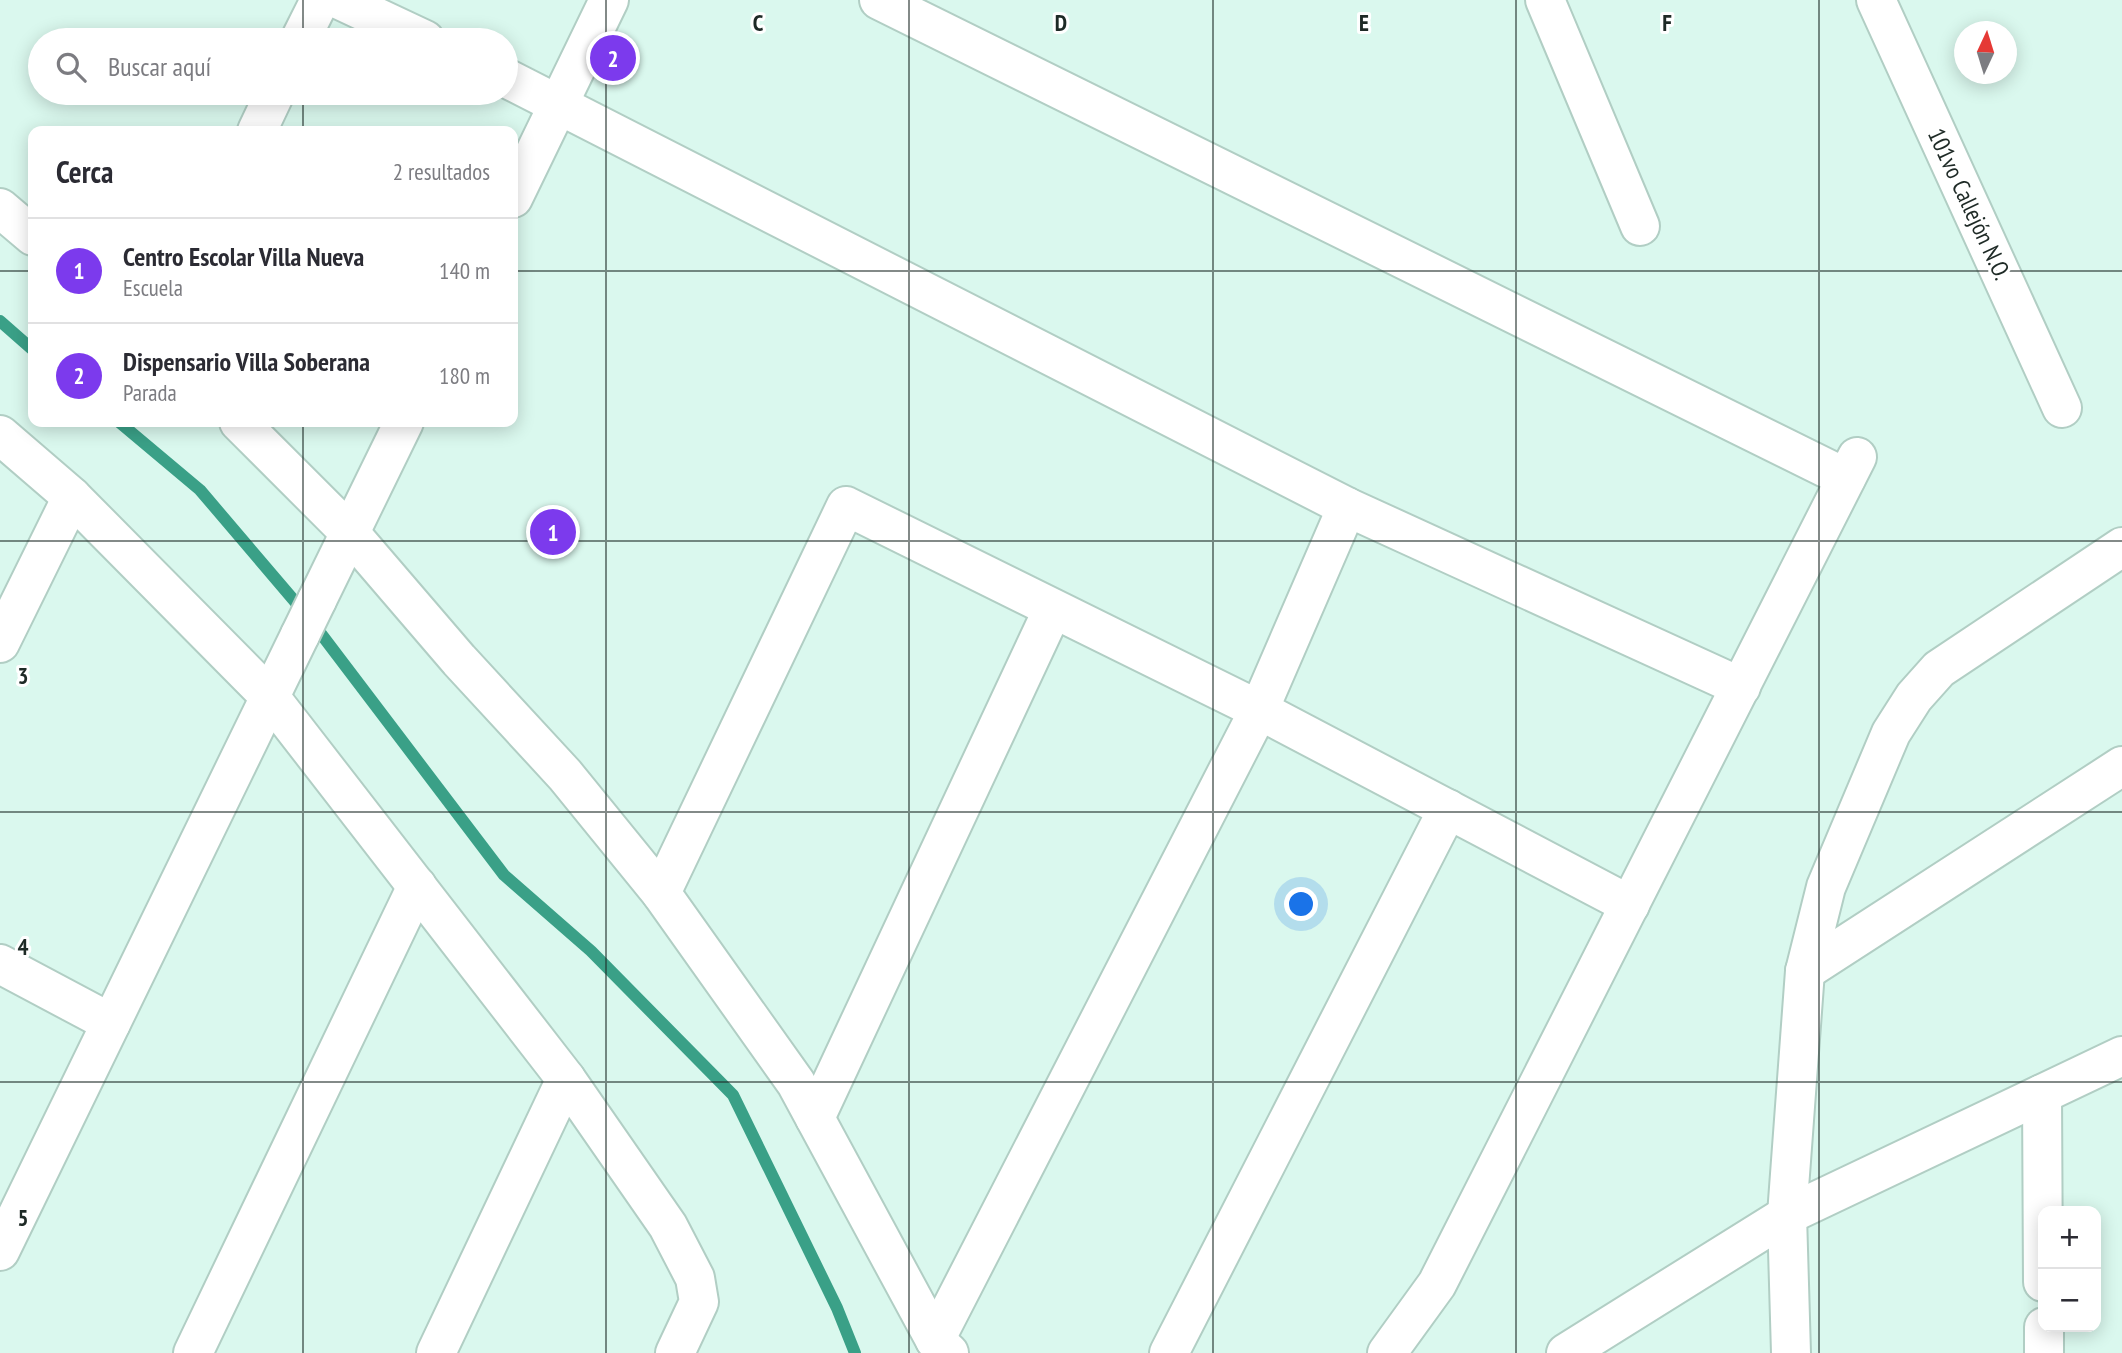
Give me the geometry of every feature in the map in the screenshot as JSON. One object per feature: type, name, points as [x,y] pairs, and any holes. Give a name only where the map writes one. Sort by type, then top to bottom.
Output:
[{"type":"street","points":[[306,28],[320,0]]},
{"type":"street","points":[[340,0],[400,28]]},
{"type":"street","points":[[518,188],[610,0]]},
{"type":"street","points":[[879,0],[1851,468],[1437,1284],[1387,1353]]},
{"type":"street","name":"101vo Callejón N.O.","points":[[1876,0],[2062,408]]},
{"type":"street","points":[[1543,2],[1640,226]]},
{"type":"street","points":[[518,84],[1347,507],[1741,687]]},
{"type":"street","points":[[259,126],[269,105]]},
{"type":"street","points":[[0,208],[28,232]]},
{"type":"street","points":[[244,427],[350,533],[459,660],[565,775],[661,893],[796,1083],[942,1347]]},
{"type":"street","points":[[1,1248],[402,427]]},
{"type":"street","points":[[0,435],[72,497],[270,697],[566,1079],[668,1226],[695,1278],[699,1302],[675,1353]]},
{"type":"street","points":[[0,643],[72,497]]},
{"type":"street","points":[[661,893],[846,506],[1259,710],[1630,905]]},
{"type":"street","points":[[942,1347],[1259,710],[1347,507]]},
{"type":"street","points":[[1791,1353],[1787,1215],[1805,971],[1826,887],[1891,733],[1914,697],[1939,669],[2122,547]]},
{"type":"street","points":[[815,1118],[1053,609]]},
{"type":"street","points":[[1805,971],[2122,766]]},
{"type":"street","points":[[1169,1353],[1448,809]]},
{"type":"street","points":[[193,1353],[417,886]]},
{"type":"street","points":[[0,964],[111,1023]]},
{"type":"street","points":[[1566,1353],[1787,1215],[2122,1056]]},
{"type":"street","points":[[436,1353],[566,1079]]},
{"type":"street","points":[[2042,1094],[2043,1269]]},
{"type":"street","points":[[2044,1332],[2044,1353]]},
{"type":"waterway","points":[[0,321],[28,346]]},
{"type":"waterway","points":[[125,427],[200,490],[309,618],[504,875],[591,951],[733,1095],[837,1308],[855,1353]]},
{"type":"place","name":"Dispensario Villa Soberana","points":[[613,58]]},
{"type":"place","name":"Centro Escolar Villa Nueva","points":[[553,532]]}]
